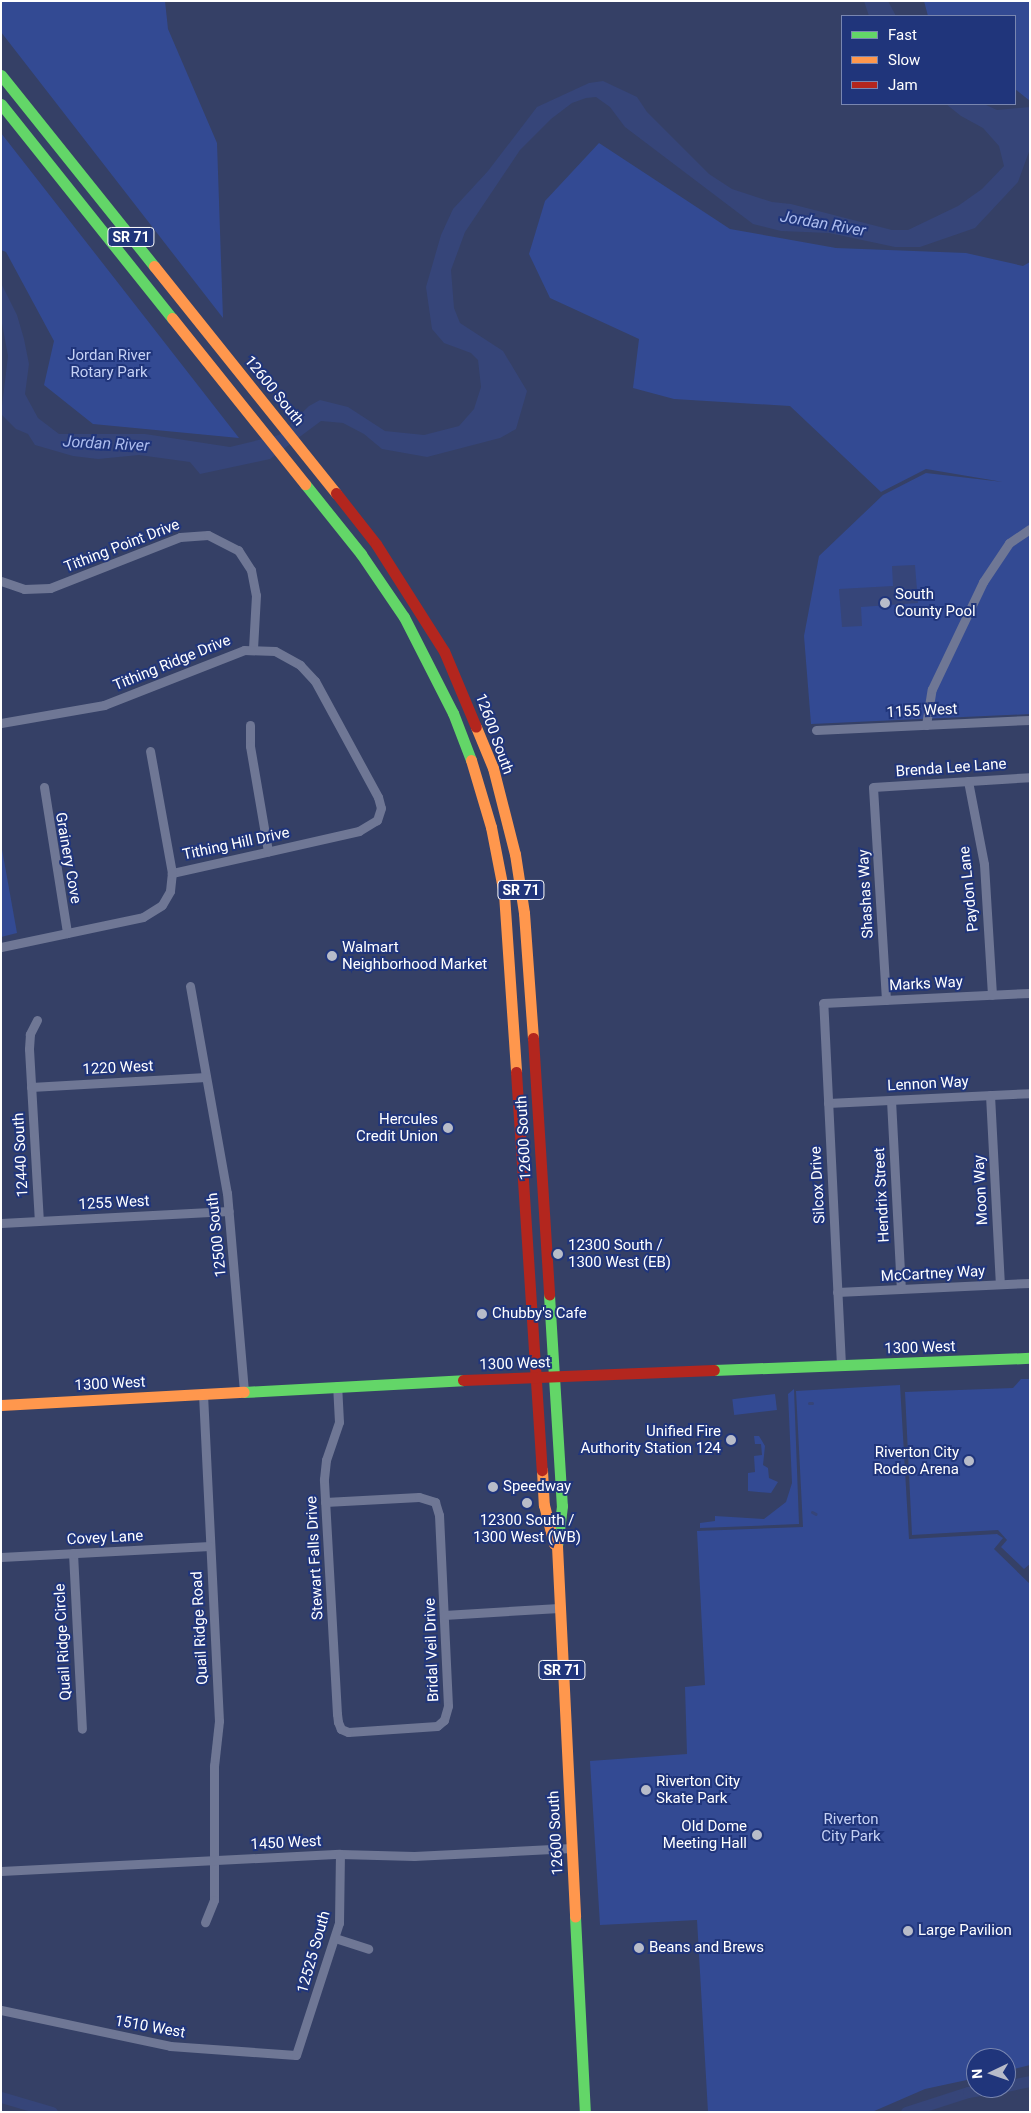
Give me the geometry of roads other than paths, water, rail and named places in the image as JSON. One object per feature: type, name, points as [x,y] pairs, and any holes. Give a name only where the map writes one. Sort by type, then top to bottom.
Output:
[{"type":"main road","name":"12600 South","points":[[1,75],[376,544],[444,651],[471,709],[505,810],[524,913],[562,1506],[556,1554],[585,2112]]},
{"type":"main road","name":"12600 South","points":[[1,104],[361,554],[418,641],[453,713],[475,771],[491,828],[504,894],[511,973],[544,1505],[556,1554]]},
{"type":"main road","name":"1300 West","points":[[1,1405],[337,1386],[1030,1358]]},
{"type":"street","points":[[926,725],[932,689],[983,582],[1009,543],[1030,529]]},
{"type":"street","name":"Tithing Point Drive","points":[[1,581],[24,589],[50,588],[180,536],[208,535],[238,550],[252,570],[256,595],[253,649]]},
{"type":"street","name":"Tithing Ridge Drive","points":[[1,724],[98,707],[235,652],[253,649],[275,652],[291,658],[315,681],[378,797],[380,814]]},
{"type":"street","name":"1155 West","points":[[816,730],[1030,720]]},
{"type":"street","points":[[250,724],[250,746],[268,851]]},
{"type":"street","points":[[150,751],[172,873]]},
{"type":"street","name":"Brenda Lee Lane","points":[[873,787],[1030,777]]},
{"type":"street","name":"Paydon Lane","points":[[968,781],[984,864],[992,995]]},
{"type":"street","name":"Grainery Cove","points":[[44,787],[67,933]]},
{"type":"street","name":"Shashas Way","points":[[873,787],[886,1000]]},
{"type":"street","name":"Tithing Hill Drive","points":[[1,948],[150,914],[167,898],[172,873],[366,829],[380,814]]},
{"type":"street","name":"12500 South","points":[[190,986],[229,1211],[244,1392]]},
{"type":"street","name":"Marks Way","points":[[823,1003],[1030,993]]},
{"type":"street","name":"Silcox Drive","points":[[823,1003],[841,1365]]},
{"type":"street","name":"12440 South","points":[[37,1020],[30,1034],[29,1049],[39,1221]]},
{"type":"street","name":"1220 West","points":[[32,1087],[206,1078]]},
{"type":"street","name":"Lennon Way","points":[[828,1103],[1030,1093]]},
{"type":"street","name":"Moon Way","points":[[990,1095],[1000,1284]]},
{"type":"street","name":"Hendrix Street","points":[[891,1100],[901,1289]]},
{"type":"street","name":"1255 West","points":[[1,1223],[229,1211]]},
{"type":"street","name":"McCartney Way","points":[[837,1292],[1030,1283]]},
{"type":"street","name":"Stewart Falls Drive","points":[[337,1386],[339,1422],[325,1467],[337,1714],[341,1730]]},
{"type":"street","name":"Quail Ridge Road","points":[[202,1394],[219,1721],[214,1766],[214,1900],[205,1922]]},
{"type":"street","name":"Bridal Veil Drive","points":[[326,1502],[419,1497],[435,1502],[439,1514],[448,1706],[444,1720],[429,1728],[351,1732],[341,1730]]},
{"type":"street","name":"Covey Lane","points":[[1,1557],[210,1546]]},
{"type":"street","name":"Quail Ridge Circle","points":[[72,1554],[82,1729]]},
{"type":"street","points":[[444,1615],[559,1608]]},
{"type":"street","name":"1450 West","points":[[1,1871],[340,1854],[414,1856],[572,1848]]},
{"type":"street","name":"12525 South","points":[[296,2055],[335,1938],[341,1909],[340,1854]]},
{"type":"street","points":[[335,1938],[368,1949]]},
{"type":"street","name":"1510 West","points":[[1,2010],[170,2046],[296,2055]]},
{"type":"water","points":[[864,1],[888,1],[895,15],[869,15]]},
{"type":"water","name":"Jordan River","points":[[603,81],[637,97],[647,112],[709,174],[732,189],[772,202],[791,204],[892,230],[908,230],[958,206],[982,189],[1004,166],[999,146],[983,128],[961,116],[947,105],[986,105],[997,110],[1030,107],[1030,149],[1018,182],[975,228],[920,247],[895,247],[829,233],[781,231],[753,224],[625,127],[610,107],[596,97],[586,98],[572,103],[551,119],[520,150],[465,232],[451,270],[454,308],[460,323],[503,351],[527,391],[516,429],[500,438],[427,457],[382,449],[364,434],[343,423],[321,421],[270,459],[200,474],[190,462],[139,455],[98,459],[73,456],[35,445],[28,434],[16,429],[1,414],[8,356],[1,318],[1,283],[17,315],[24,339],[29,364],[25,394],[38,418],[59,434],[145,434],[230,447],[279,435],[309,406],[320,400],[348,407],[385,431],[424,435],[459,426],[474,409],[481,387],[478,360],[471,353],[444,343],[432,329],[426,287],[441,235],[453,209],[488,171],[537,107],[589,83]]},
{"type":"water","points":[[915,565],[918,603],[861,607],[862,626],[842,627],[839,589],[893,586],[892,566]]},
{"type":"waterway","points":[[812,1512],[816,1514]]},
{"type":"waterway","points":[[1016,2084],[1030,2081]]},
{"type":"waterway","points":[[906,2112],[966,2093]]},
{"type":"waterway","points":[[1,2097],[52,2112]]},
{"type":"place","name":"South County Pool","points":[[885,603]]},
{"type":"place","name":"Walmart Neighborhood Market","points":[[332,956]]},
{"type":"place","name":"Hercules Credit Union","points":[[448,1128]]},
{"type":"place","name":"12300 South / 1300 West (EB)","points":[[558,1254]]},
{"type":"place","name":"Chubby's Cafe","points":[[482,1314]]},
{"type":"place","name":"Unified Fire Authority Station 124","points":[[731,1440]]},
{"type":"place","name":"Riverton City Rodeo Arena","points":[[969,1461]]},
{"type":"place","name":"Speedway","points":[[493,1487]]},
{"type":"place","name":"12300 South / 1300 West (WB)","points":[[527,1503]]},
{"type":"place","name":"Riverton City Skate Park","points":[[646,1790]]},
{"type":"place","name":"Old Dome Meeting Hall","points":[[757,1835]]},
{"type":"place","name":"Large Pavilion","points":[[908,1931]]},
{"type":"place","name":"Beans and Brews","points":[[639,1948]]},
{"type":"park label","name":"Jordan River Rotary Park","points":[[109,364]]},
{"type":"park label","name":"Riverton City Park","points":[[851,1828]]}]
